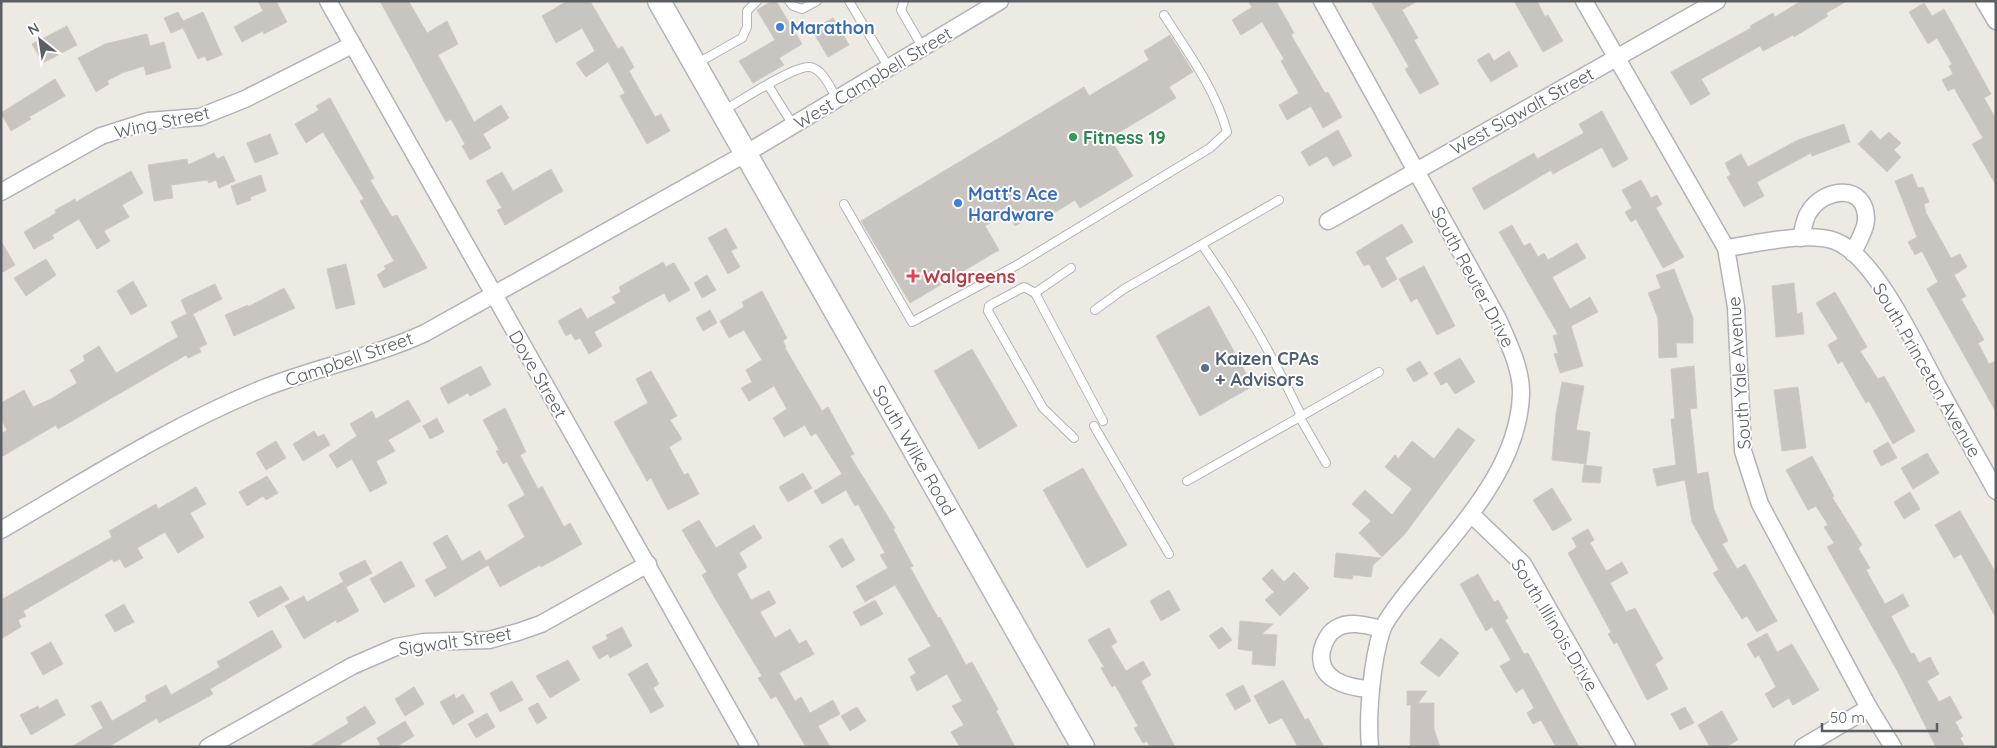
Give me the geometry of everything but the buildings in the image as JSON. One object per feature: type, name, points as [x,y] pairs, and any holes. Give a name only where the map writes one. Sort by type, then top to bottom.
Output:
[{"type":"main road","name":"South Wilke Road","points":[[663,2],[695,65],[1083,747]]},
{"type":"street","name":"Dove Street","points":[[328,1],[493,296],[648,564],[750,747]]},
{"type":"street","name":"West Campbell Street","points":[[746,154],[1000,1]]},
{"type":"street","name":"South Reuter Drive","points":[[1322,1],[1498,319],[1514,358],[1521,394],[1515,436],[1500,469],[1471,514],[1416,582],[1382,629],[1371,689],[1368,730],[1370,747]]},
{"type":"street","name":"South Yale Avenue","points":[[1584,1],[1726,248],[1736,307],[1742,451],[1760,504],[1869,708],[1893,747]]},
{"type":"street","name":"West Sigwalt Street","points":[[1328,221],[1717,1]]},
{"type":"street","points":[[1984,1],[1996,21]]},
{"type":"street","name":"Wing Street","points":[[1,192],[100,136],[148,121],[200,116],[245,99],[352,45]]},
{"type":"street","name":"Campbell Street","points":[[1,530],[171,431],[211,412],[265,388],[396,346],[493,296],[746,154]]},
{"type":"street","points":[[1801,238],[1808,212],[1824,196],[1843,191],[1858,198],[1865,210],[1867,222],[1854,253]]},
{"type":"street","name":"South Princeton Avenue","points":[[1726,248],[1801,238],[1835,241],[1854,253],[1889,298],[1996,491]]},
{"type":"street","name":"South Illinois Drive","points":[[1471,514],[1523,564],[1627,747]]},
{"type":"street","name":"Sigwalt Street","points":[[208,747],[352,666],[396,647],[424,642],[489,640],[518,632],[541,624],[648,564]]},
{"type":"street","points":[[1371,689],[1354,689],[1330,677],[1323,668],[1321,658],[1323,647],[1328,636],[1337,627],[1360,624],[1382,629]]},
{"type":"street","points":[[1803,747],[1869,708]]},
{"type":"lane","points":[[695,65],[742,38],[747,27],[747,11],[757,1]]},
{"type":"lane","points":[[789,1],[794,6],[802,9],[817,1]]},
{"type":"lane","points":[[849,1],[889,68]]},
{"type":"lane","points":[[904,1],[901,10],[923,48]]},
{"type":"lane","points":[[844,204],[912,322],[1017,265],[1210,148],[1227,132],[1219,108],[1193,61],[1164,15]]},
{"type":"lane","points":[[722,112],[796,70],[810,67],[822,74],[837,99]]},
{"type":"lane","points":[[768,85],[793,125]]},
{"type":"lane","points":[[1095,310],[1124,289],[1279,200]]},
{"type":"lane","points":[[1202,245],[1239,297],[1326,463]]},
{"type":"lane","points":[[1035,292],[1071,268]]},
{"type":"lane","points":[[1074,438],[1044,408],[988,311],[989,306],[1024,287],[1035,292],[1103,421]]},
{"type":"lane","points":[[1187,481],[1379,372]]},
{"type":"lane","points":[[1094,426],[1169,554]]},
{"type":"place","name":"Marathon","points":[[780,27]]},
{"type":"place","name":"Fitness 19","points":[[1073,137]]},
{"type":"place","name":"Matt's Ace Hardware","points":[[958,203]]},
{"type":"place","name":"Walgreens","points":[[913,276]]},
{"type":"place","name":"Kaizen CPAs + Advisors","points":[[1205,368]]}]
